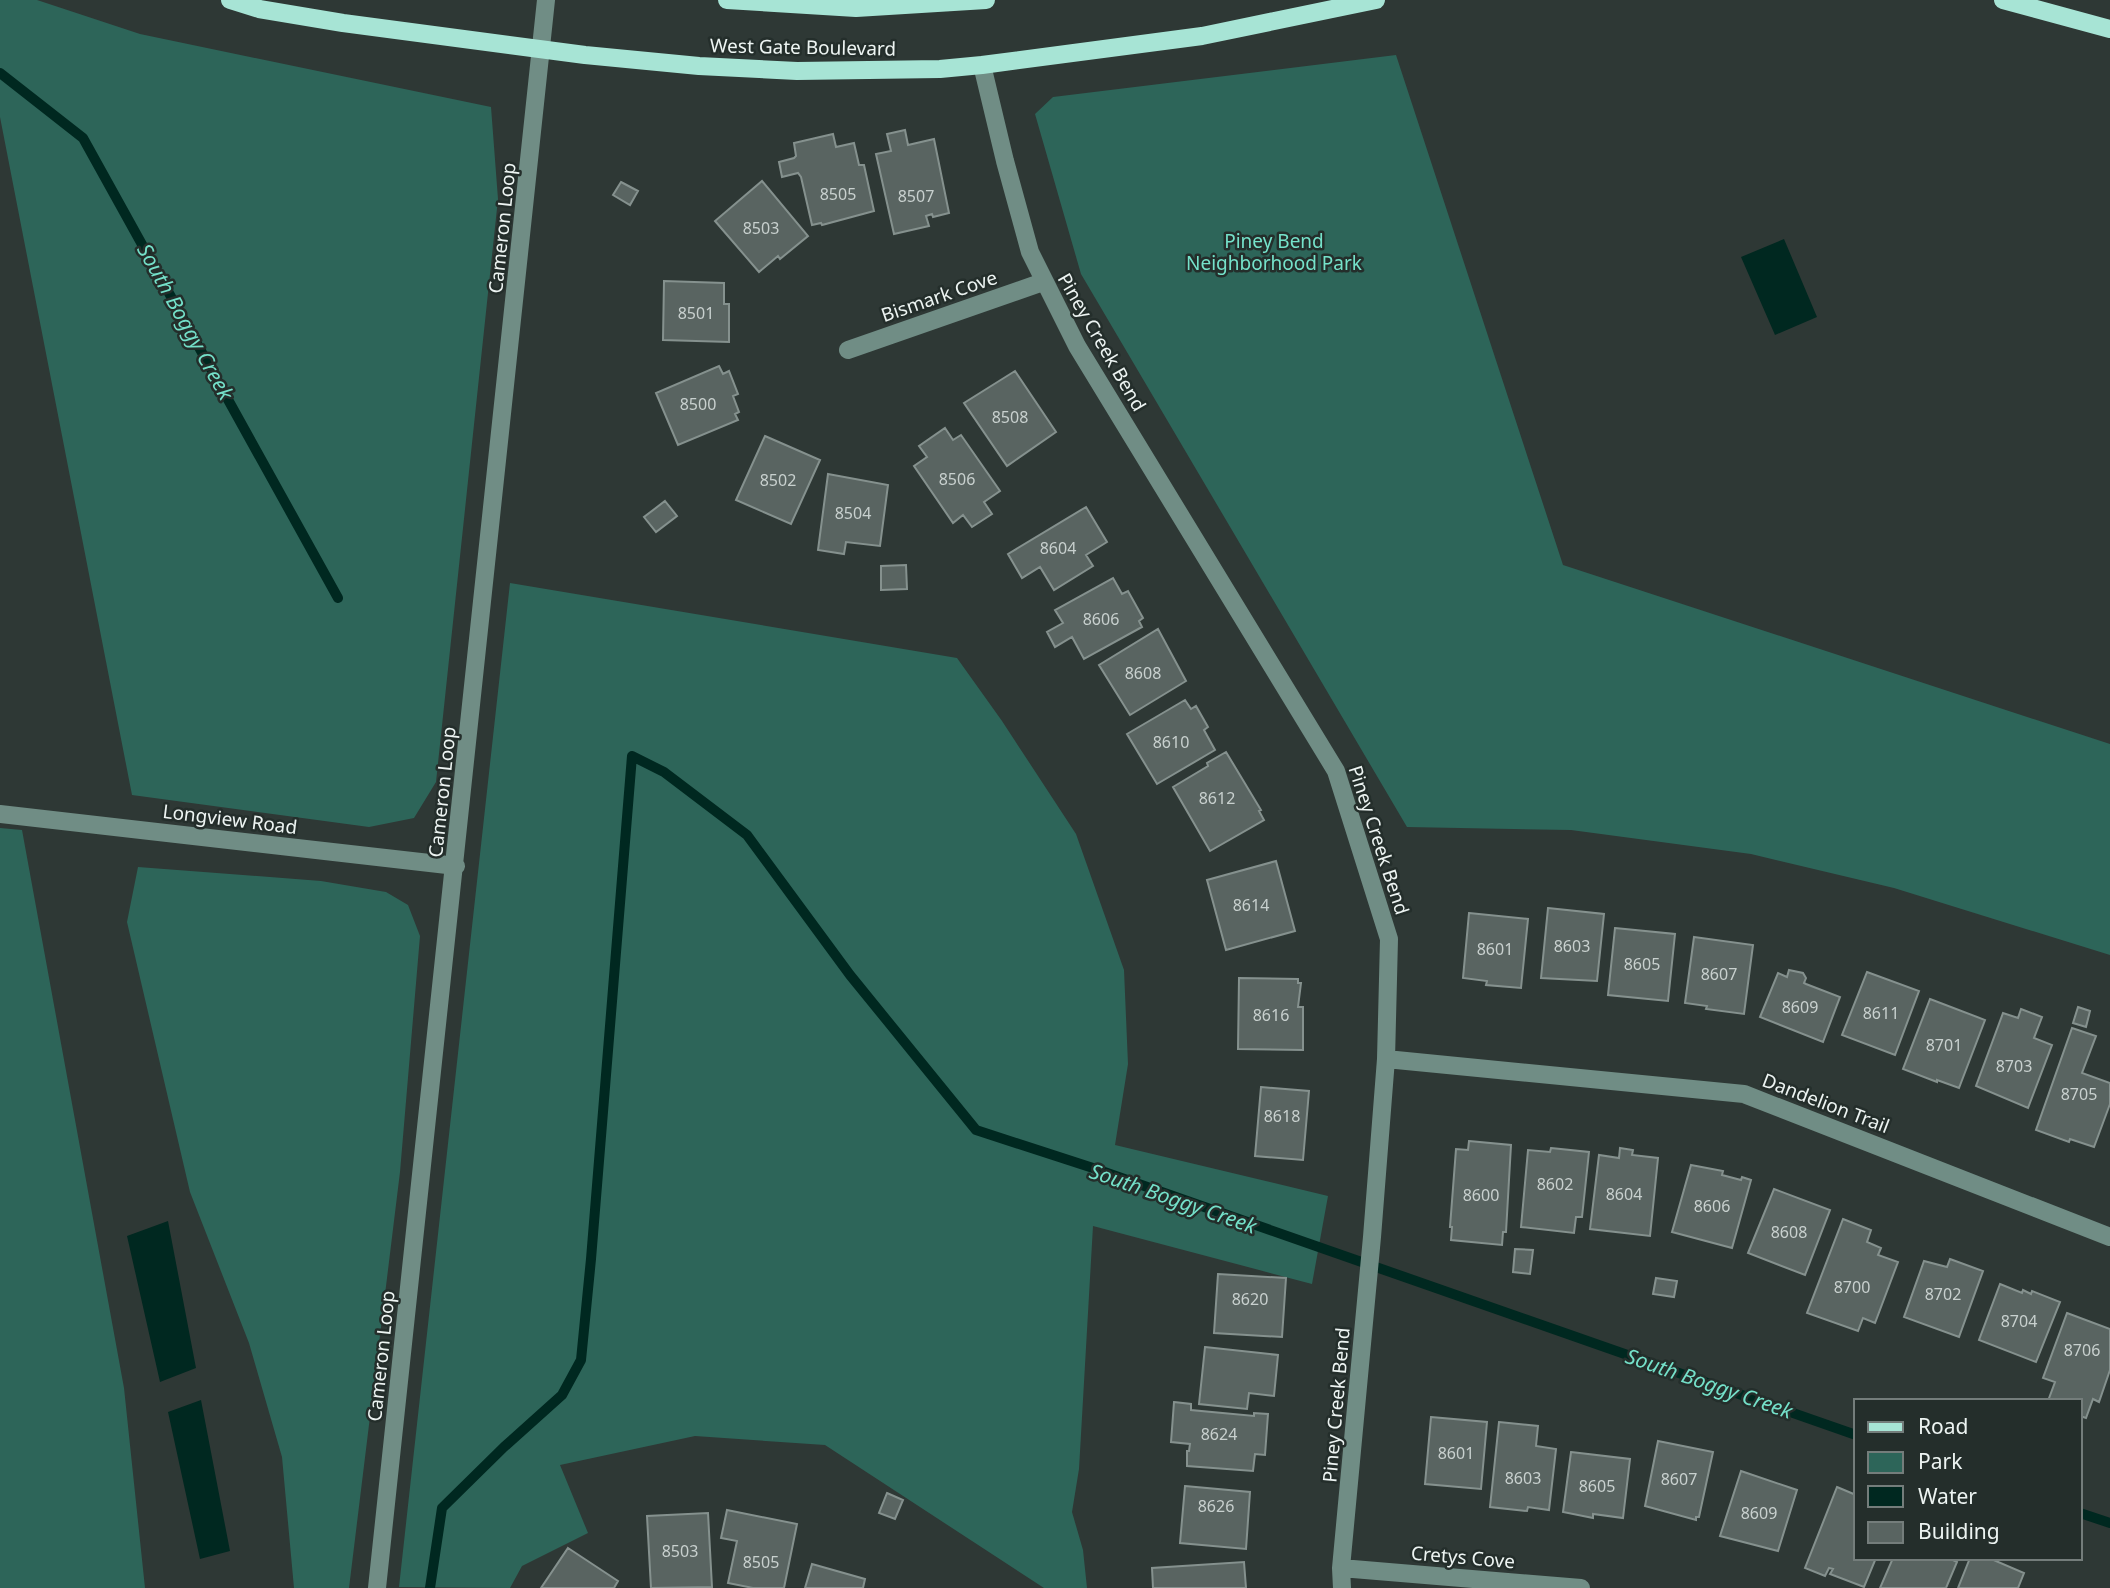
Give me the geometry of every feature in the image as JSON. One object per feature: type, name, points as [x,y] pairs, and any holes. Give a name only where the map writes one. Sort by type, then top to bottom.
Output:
[{"type":"main road","name":"West Gate Boulevard","points":[[230,0],[259,9],[343,23],[585,55],[699,66],[797,71],[940,69],[982,65],[1202,36],[1376,0]]},
{"type":"main road","name":"West Gate Boulevard","points":[[727,0],[856,8],[986,0]]},
{"type":"main road","points":[[1311,13],[1333,0]]},
{"type":"main road","points":[[2003,0],[2110,29]]},
{"type":"street","name":"Cameron Loop","points":[[377,1588],[456,866],[546,0]]},
{"type":"street","name":"Piney Creek Bend","points":[[982,65],[1030,252],[1043,282],[1077,346],[1336,771],[1389,939],[1386,1059],[1367,1303],[1341,1569],[1342,1588]]},
{"type":"street","name":"Bismark Cove","points":[[848,350],[1043,282]]},
{"type":"street","name":"Longview Road","points":[[0,814],[456,866]]},
{"type":"street","name":"Dandelion Trail","points":[[1386,1059],[1744,1094],[2110,1237]]},
{"type":"street","name":"Cretys Cove","points":[[1341,1569],[1581,1588]]},
{"type":"green space","points":[[0,0],[37,0],[140,34],[491,107],[498,199],[436,782],[414,818],[369,827],[132,795],[0,117]]},
{"type":"green space","name":"Piney Bend Neighborhood Park","points":[[1396,55],[1563,565],[2110,744],[2110,955],[1894,888],[1751,854],[1571,830],[1407,827],[1081,274],[1035,114],[1053,97]]},
{"type":"green space","points":[[510,583],[957,658],[1076,834],[1124,970],[1128,1064],[1115,1145],[1328,1196],[1312,1284],[1093,1226],[1079,1469],[1072,1512],[1083,1550],[1087,1588],[1044,1588],[825,1445],[695,1436],[560,1465],[588,1533],[522,1566],[510,1588],[399,1587]]},
{"type":"green space","points":[[0,828],[22,830],[124,1388],[145,1588],[0,1588]]},
{"type":"green space","points":[[138,867],[321,881],[386,892],[408,905],[420,936],[400,1172],[349,1588],[294,1588],[282,1457],[249,1343],[190,1192],[127,922]]},
{"type":"water","points":[[1784,239],[1817,317],[1775,335],[1741,257]]},
{"type":"water","points":[[168,1221],[196,1368],[160,1382],[127,1236]]},
{"type":"water","points":[[201,1400],[230,1551],[200,1559],[168,1412]]},
{"type":"building","points":[[905,130],[908,145],[934,139],[949,213],[926,216],[929,226],[894,234],[876,154],[891,151],[887,134]]},
{"type":"building","points":[[833,134],[836,147],[854,143],[859,165],[864,165],[874,211],[822,225],[812,225],[801,177],[798,173],[782,177],[779,162],[796,156],[794,143]]},
{"type":"building","points":[[762,181],[808,236],[759,272],[715,221]]},
{"type":"building","points":[[621,182],[638,191],[630,205],[613,195]]},
{"type":"building","points":[[664,281],[724,283],[724,304],[729,304],[729,342],[663,340]]},
{"type":"building","points":[[719,366],[723,374],[729,371],[738,394],[733,396],[739,412],[735,414],[738,420],[678,445],[656,393]]},
{"type":"building","points":[[1015,371],[1056,432],[1007,466],[964,403]]},
{"type":"building","points":[[945,428],[953,440],[961,435],[1000,491],[984,502],[992,514],[972,527],[963,515],[953,523],[914,466],[927,457],[919,446]]},
{"type":"building","points":[[765,436],[820,460],[791,524],[736,500]]},
{"type":"building","points":[[828,474],[888,485],[880,546],[846,542],[844,554],[818,550]]},
{"type":"building","points":[[665,501],[677,516],[656,532],[644,517]]},
{"type":"building","points":[[1086,507],[1107,542],[1086,555],[1093,566],[1054,590],[1040,567],[1022,578],[1008,554]]},
{"type":"building","points":[[906,565],[907,589],[881,590],[881,566]]},
{"type":"building","points":[[1113,578],[1122,594],[1128,591],[1143,618],[1139,621],[1142,627],[1084,659],[1072,637],[1055,647],[1047,632],[1063,623],[1055,610]]},
{"type":"building","points":[[1158,629],[1186,681],[1130,715],[1099,665]]},
{"type":"building","points":[[1185,700],[1191,709],[1196,706],[1208,727],[1204,730],[1215,750],[1157,784],[1127,734]]},
{"type":"building","points":[[1226,752],[1261,810],[1259,811],[1264,820],[1210,851],[1173,787]]},
{"type":"building","points":[[1276,861],[1295,931],[1226,950],[1207,880]]},
{"type":"building","points":[[1548,908],[1604,914],[1597,981],[1541,978]]},
{"type":"building","points":[[1469,913],[1528,919],[1521,988],[1486,985],[1487,981],[1463,978]]},
{"type":"building","points":[[1615,928],[1675,934],[1668,1001],[1608,995]]},
{"type":"building","points":[[1694,937],[1753,945],[1744,1014],[1685,1003]]},
{"type":"building","points":[[1789,970],[1803,973],[1806,978],[1804,983],[1840,997],[1823,1042],[1760,1017],[1778,973],[1787,977]]},
{"type":"building","points":[[1867,972],[1919,991],[1895,1055],[1842,1035]]},
{"type":"building","points":[[1239,978],[1298,979],[1298,983],[1301,983],[1298,1007],[1303,1007],[1303,1050],[1238,1049]]},
{"type":"building","points":[[1930,999],[1985,1020],[1959,1088],[1903,1069]]},
{"type":"building","points":[[2078,1007],[2090,1011],[2086,1027],[2073,1023]]},
{"type":"building","points":[[2021,1009],[2042,1017],[2034,1038],[2052,1045],[2028,1108],[1976,1086],[2003,1013],[2018,1018]]},
{"type":"building","points":[[2072,1028],[2096,1036],[2082,1073],[2110,1083],[2110,1104],[2094,1147],[2070,1139],[2069,1142],[2036,1130]]},
{"type":"building","points":[[1261,1087],[1309,1091],[1303,1160],[1255,1156]]},
{"type":"building","points":[[1469,1141],[1511,1145],[1506,1232],[1503,1232],[1502,1245],[1451,1240],[1456,1149],[1468,1150]]},
{"type":"building","points":[[1551,1148],[1589,1152],[1582,1217],[1576,1217],[1574,1233],[1521,1227],[1528,1150],[1550,1152]]},
{"type":"building","points":[[1620,1148],[1633,1150],[1632,1155],[1658,1158],[1650,1236],[1590,1229],[1599,1155],[1619,1158]]},
{"type":"building","points":[[1691,1165],[1723,1171],[1722,1175],[1741,1180],[1742,1177],[1751,1180],[1732,1248],[1672,1232]]},
{"type":"building","points":[[1774,1189],[1830,1210],[1805,1275],[1748,1253]]},
{"type":"building","points":[[1843,1219],[1871,1230],[1867,1242],[1881,1248],[1878,1255],[1898,1262],[1875,1323],[1863,1318],[1858,1331],[1807,1313]]},
{"type":"building","points":[[1515,1249],[1533,1250],[1530,1274],[1513,1272]]},
{"type":"building","points":[[1950,1259],[1983,1271],[1959,1337],[1904,1317],[1924,1261],[1947,1267]]},
{"type":"building","points":[[1218,1274],[1286,1278],[1282,1337],[1214,1333]]},
{"type":"building","points":[[1656,1278],[1677,1281],[1674,1297],[1653,1294]]},
{"type":"building","points":[[2000,1284],[2022,1293],[2023,1290],[2031,1294],[2032,1291],[2060,1302],[2036,1362],[1979,1340]]},
{"type":"building","points":[[2067,1313],[2110,1329],[2110,1370],[2099,1402],[2093,1399],[2086,1418],[2082,1417],[2082,1399],[2049,1399],[2055,1382],[2043,1378]]},
{"type":"building","points":[[1205,1347],[1278,1355],[1274,1396],[1249,1393],[1247,1409],[1199,1404]]},
{"type":"building","points":[[1174,1402],[1191,1404],[1191,1410],[1254,1416],[1254,1413],[1268,1414],[1265,1455],[1255,1454],[1253,1471],[1187,1466],[1190,1444],[1171,1442]]},
{"type":"building","points":[[1431,1417],[1487,1422],[1481,1489],[1425,1484]]},
{"type":"building","points":[[1499,1422],[1538,1426],[1536,1446],[1556,1449],[1549,1510],[1528,1507],[1527,1511],[1490,1507]]},
{"type":"building","points":[[1658,1441],[1713,1452],[1699,1517],[1696,1517],[1696,1520],[1645,1506]]},
{"type":"building","points":[[1571,1452],[1630,1459],[1623,1518],[1593,1514],[1593,1518],[1563,1512]]},
{"type":"building","points":[[1741,1471],[1797,1490],[1778,1551],[1720,1536]]},
{"type":"building","points":[[1185,1486],[1250,1492],[1246,1549],[1180,1543]]},
{"type":"building","points":[[1837,1487],[1854,1494],[1854,1560],[1875,1560],[1864,1587],[1830,1574],[1833,1569],[1829,1568],[1825,1576],[1805,1568]]},
{"type":"building","points":[[887,1493],[903,1500],[895,1519],[879,1513]]},
{"type":"building","points":[[727,1510],[797,1524],[784,1588],[753,1588],[728,1583],[737,1541],[721,1538]]},
{"type":"building","points":[[708,1513],[712,1587],[651,1588],[647,1516]]},
{"type":"building","points":[[568,1548],[618,1581],[614,1588],[541,1588]]},
{"type":"building","points":[[1892,1560],[1957,1562],[1946,1588],[1880,1588]]},
{"type":"building","points":[[1969,1560],[1994,1560],[2024,1573],[2018,1588],[1958,1588]]},
{"type":"building","points":[[1244,1562],[1246,1588],[1153,1588],[1152,1568]]},
{"type":"building","points":[[812,1564],[865,1579],[863,1588],[805,1588]]},
{"type":"waterway","name":"South Boggy Creek","points":[[0,73],[83,138],[338,598]]},
{"type":"waterway","name":"South Boggy Creek","points":[[430,1588],[442,1508],[562,1395],[581,1360],[632,756],[664,772],[747,835],[850,975],[976,1130],[1093,1168],[1854,1434]]},
{"type":"waterway","name":"South Boggy Creek","points":[[2082,1514],[2110,1523]]}]
